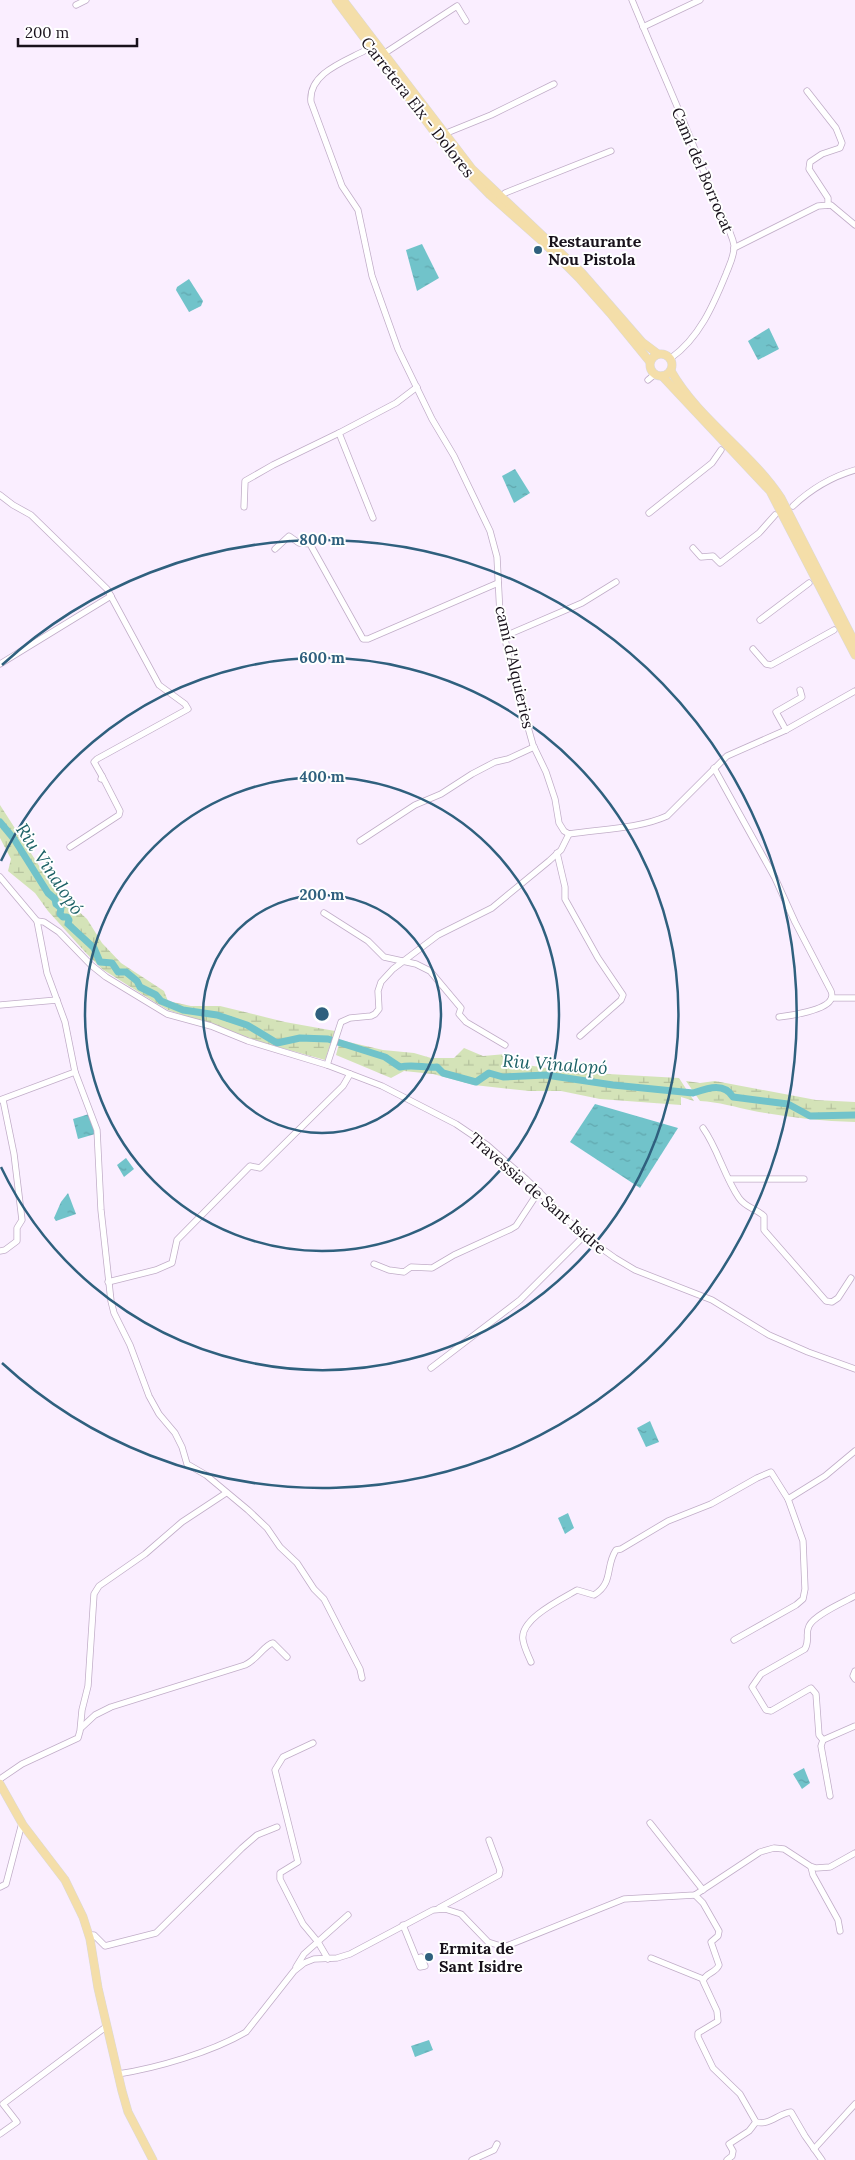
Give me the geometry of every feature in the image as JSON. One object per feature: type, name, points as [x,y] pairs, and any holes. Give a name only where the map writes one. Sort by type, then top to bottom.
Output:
[{"type":"main road","name":"Carretera Elx - Dolores","points":[[336,0],[453,157],[490,196],[544,243],[579,278],[616,319],[650,362]]},
{"type":"main road","name":"Carretera Elx - Dolores","points":[[343,0],[472,169],[582,273],[642,342],[658,354]]},
{"type":"main road","points":[[855,643],[781,498],[766,477],[681,388],[671,371],[673,365],[671,358],[666,354],[658,354],[653,357],[650,362],[651,370],[770,490],[855,655]]},
{"type":"main road","points":[[658,375],[671,371]]},
{"type":"main road","points":[[0,1784],[22,1823],[65,1880],[83,1917],[89,1935],[107,2026],[128,2112],[154,2160]]},
{"type":"street","points":[[76,6],[86,0]]},
{"type":"street","name":"Camí del Borrocat","points":[[632,0],[690,134],[717,209],[731,235],[734,248],[728,269],[709,314],[685,348],[671,358]]},
{"type":"street","points":[[643,27],[700,0]]},
{"type":"street","points":[[388,51],[457,6],[466,20]]},
{"type":"street","name":"camí d'Alquieries","points":[[364,51],[319,78],[311,88],[311,102],[339,179],[358,210],[372,276],[398,349],[432,419],[454,456],[490,531],[497,557],[500,615],[512,667],[534,747],[556,799],[559,823],[564,831],[569,834]]},
{"type":"street","points":[[449,132],[499,111],[554,84]]},
{"type":"street","points":[[808,91],[836,128],[842,143],[840,148],[822,154],[810,162],[809,169],[828,198],[828,205]]},
{"type":"street","points":[[506,193],[610,151]]},
{"type":"street","points":[[734,248],[818,206],[831,205],[855,225]]},
{"type":"street","points":[[648,380],[658,375]]},
{"type":"street","points":[[244,507],[245,481],[273,464],[339,433],[403,399],[417,387]]},
{"type":"street","points":[[339,433],[373,518]]},
{"type":"street","points":[[649,513],[712,463],[721,450]]},
{"type":"street","points":[[793,506],[806,493],[834,476],[855,470]]},
{"type":"street","points":[[0,495],[31,515],[101,583],[111,596],[159,685],[185,704],[188,709],[94,762],[94,766],[120,811],[119,815],[70,848]]},
{"type":"street","points":[[693,548],[701,557],[713,556],[720,563],[759,533],[775,515]]},
{"type":"street","points":[[275,549],[289,536],[298,543],[310,544],[363,639],[368,639],[498,583]]},
{"type":"street","points":[[505,636],[582,603],[616,582]]},
{"type":"street","points":[[760,620],[810,583]]},
{"type":"street","points":[[0,664],[111,596]]},
{"type":"street","points":[[753,649],[766,664],[771,665],[834,630]]},
{"type":"street","points":[[786,730],[776,712],[802,697],[800,690]]},
{"type":"street","points":[[327,1065],[341,1022],[376,1014],[379,1009],[378,991],[381,982],[438,935],[487,912],[557,854],[569,834],[630,825],[657,820],[667,816],[727,756],[786,730],[855,691]]},
{"type":"street","points":[[360,841],[415,805],[441,794],[472,774],[495,762],[508,759],[534,747]]},
{"type":"street","points":[[714,768],[775,879],[831,991],[832,998],[828,1003],[801,1014],[779,1017]]},
{"type":"street","points":[[557,854],[565,887],[565,899],[598,958],[623,995],[621,1000],[580,1036]]},
{"type":"street","name":"Travessia de Sant Isidre","points":[[0,877],[37,921],[44,922],[60,932],[91,965],[106,977],[168,1014],[327,1065],[382,1086],[456,1124],[487,1145],[539,1191],[584,1236],[635,1270],[712,1300],[741,1316],[769,1335],[855,1369]]},
{"type":"street","points":[[324,913],[368,941],[384,957],[416,964],[430,971],[461,1008],[459,1014],[466,1022],[505,1045]]},
{"type":"street","points":[[37,921],[47,973],[65,1022],[75,1072],[97,1130],[101,1210],[108,1282],[114,1313],[125,1332],[145,1387],[153,1405],[175,1433],[187,1464],[206,1475],[261,1521],[280,1547],[303,1570],[314,1589],[324,1599],[360,1670],[362,1678]]},
{"type":"street","points":[[832,998],[855,998]]},
{"type":"street","points":[[0,1005],[57,1000]]},
{"type":"street","points":[[0,1251],[5,1250],[17,1241],[17,1228],[22,1220],[14,1154],[2,1100],[75,1072]]},
{"type":"street","points":[[108,1282],[156,1270],[172,1263],[177,1240],[203,1212],[250,1166],[260,1168],[343,1086],[350,1074]]},
{"type":"street","points":[[703,1128],[739,1198],[748,1208],[757,1210],[764,1216],[764,1230],[826,1301],[832,1302],[838,1298],[851,1278]]},
{"type":"street","points":[[729,1179],[804,1179]]},
{"type":"street","points":[[374,1264],[389,1270],[404,1272],[411,1266],[432,1268],[454,1254],[506,1233],[516,1226],[539,1191]]},
{"type":"street","points":[[431,1368],[520,1300],[584,1236]]},
{"type":"street","points":[[788,1499],[825,1476],[855,1451]]},
{"type":"street","points":[[530,1662],[522,1639],[524,1628],[528,1622],[532,1617],[577,1590],[594,1595],[600,1592],[606,1584],[612,1555],[616,1550],[621,1549],[668,1521],[711,1504],[770,1472],[788,1499],[803,1541],[805,1590],[803,1598],[796,1605],[734,1640]]},
{"type":"street","points":[[0,1778],[22,1764],[73,1742],[78,1738],[88,1686],[94,1594],[100,1586],[145,1554],[182,1522],[226,1493]]},
{"type":"street","points":[[823,1740],[820,1735],[814,1689],[811,1688],[771,1712],[766,1710],[752,1687],[761,1674],[805,1648],[808,1643],[807,1631],[809,1624],[855,1596]]},
{"type":"street","points":[[81,1728],[95,1715],[111,1707],[245,1665],[260,1656],[268,1644],[273,1643],[286,1657]]},
{"type":"street","points":[[855,1671],[853,1676],[855,1679]]},
{"type":"street","points":[[830,1796],[820,1746],[823,1740],[855,1726]]},
{"type":"street","points":[[314,1743],[283,1757],[275,1770],[298,1862],[280,1873],[280,1879],[303,1924],[318,1942],[328,1959]]},
{"type":"street","points":[[0,1887],[6,1884],[22,1823]]},
{"type":"street","points":[[650,1823],[703,1890]]},
{"type":"street","points":[[89,1935],[94,1935],[105,1946],[156,1933],[242,1848],[257,1835],[277,1827]]},
{"type":"street","points":[[294,1971],[304,1963],[314,1959],[337,1958],[350,1954],[499,1875],[500,1870],[490,1840]]},
{"type":"street","points":[[437,1909],[445,1909],[461,1914],[488,1942],[504,1947],[624,1899],[696,1895],[760,1852],[774,1848],[784,1849],[811,1867],[821,1868],[830,1867],[855,1853]]},
{"type":"street","points":[[811,1867],[838,1920],[840,1931]]},
{"type":"street","points":[[813,1874],[821,1868]]},
{"type":"street","points":[[696,1895],[703,1902],[719,1931],[718,1936],[711,1942],[710,1946],[719,1965],[717,1969],[703,1979]]},
{"type":"street","points":[[118,2074],[140,2071],[166,2063],[236,2038],[246,2032],[294,1971],[304,1954],[348,1915]]},
{"type":"street","points":[[403,1926],[417,1959]]},
{"type":"street","points":[[650,1958],[703,1979],[719,2017],[718,2021],[702,2029],[698,2033],[698,2037],[713,2068],[740,2094],[756,2122]]},
{"type":"street","points":[[0,2134],[17,2122],[3,2104],[107,2026]]},
{"type":"street","points":[[814,2149],[855,2104]]},
{"type":"street","points":[[756,2122],[765,2123],[791,2112],[822,2160]]},
{"type":"street","points":[[727,2160],[732,2156],[733,2151],[729,2144],[749,2131],[756,2122]]},
{"type":"street","points":[[472,2160],[494,2150],[497,2144]]},
{"type":"green space","points":[[0,805],[45,875],[63,897],[87,919],[102,943],[121,963],[164,991],[168,1001],[191,1006],[220,1006],[285,1022],[335,1031],[325,1060],[264,1043],[168,1010],[102,969],[48,911],[35,893],[8,871],[11,859],[0,838]]},
{"type":"green space","points":[[340,1040],[383,1050],[414,1053],[431,1058],[454,1058],[464,1048],[483,1056],[506,1054],[520,1064],[573,1072],[679,1078],[694,1101],[681,1097],[681,1105],[600,1099],[561,1091],[529,1091],[474,1085],[433,1074],[404,1071],[391,1078],[336,1055]]},
{"type":"green space","points":[[686,1081],[700,1083],[715,1081],[816,1100],[855,1102],[855,1122],[791,1117],[700,1101]]},
{"type":"water","points":[[422,244],[439,278],[417,291],[406,250]]},
{"type":"water","points":[[189,279],[203,301],[201,306],[189,312],[176,290],[177,287]]},
{"type":"water","points":[[769,328],[779,349],[758,360],[748,341]]},
{"type":"water","points":[[515,469],[530,493],[514,503],[502,476]]},
{"type":"water","points":[[595,1104],[678,1128],[640,1188],[570,1142]]},
{"type":"water","points":[[89,1114],[95,1134],[78,1139],[73,1119]]},
{"type":"water","points":[[126,1158],[134,1169],[124,1177],[117,1165]]},
{"type":"water","points":[[68,1193],[76,1214],[56,1221],[54,1218],[61,1202]]},
{"type":"water","points":[[650,1421],[659,1442],[646,1447],[637,1428]]},
{"type":"water","points":[[568,1513],[574,1528],[565,1534],[558,1518]]},
{"type":"water","points":[[804,1768],[810,1783],[802,1789],[793,1774]]},
{"type":"water","points":[[429,2040],[433,2050],[415,2057],[411,2046]]},
{"type":"waterway","name":"Riu Vinalopó","points":[[0,822],[14,839],[48,893],[61,908],[60,914],[63,917],[67,917],[69,920],[68,924],[94,948],[100,962],[112,963],[118,972],[126,972],[137,981],[140,987],[156,995],[161,1001],[183,1010],[217,1015],[247,1025],[277,1043],[300,1038],[328,1039],[385,1057],[400,1067],[437,1067],[443,1073],[476,1082],[489,1073],[503,1077],[546,1075],[613,1085],[693,1093],[710,1088],[720,1088],[725,1089],[733,1097],[788,1104],[810,1116],[855,1115]]},
{"type":"place","name":"Restaurante Nou Pistola","points":[[538,250]]},
{"type":"place","name":"Ermita de Sant Isidre","points":[[429,1957]]}]
